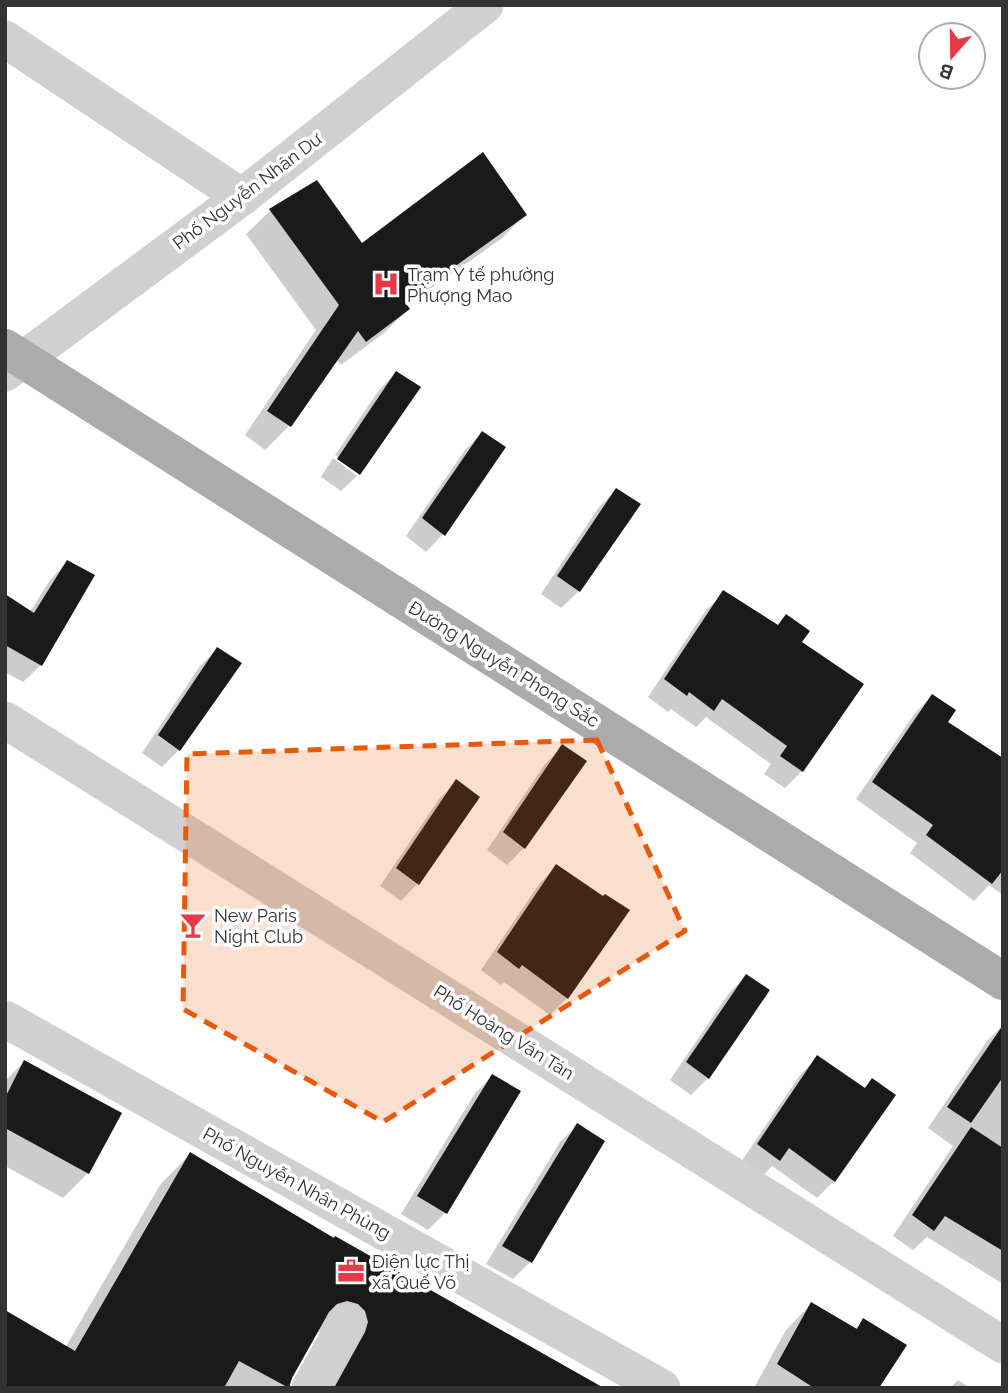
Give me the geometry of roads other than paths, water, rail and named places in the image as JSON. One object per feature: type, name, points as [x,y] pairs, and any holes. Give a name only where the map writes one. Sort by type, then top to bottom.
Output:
[{"type":"main road","name":"Đường Nguyễn Phong Sắc","points":[[11,360],[1003,981]]},
{"type":"street","name":"Phố Nguyễn Nhân Dư","points":[[11,360],[242,197],[485,5]]},
{"type":"street","points":[[5,39],[242,197]]},
{"type":"street","name":"Phố Hoàng Văn Tán","points":[[5,720],[1003,1345]]},
{"type":"street","name":"Phố Nguyễn Nhân Phùng","points":[[5,1019],[662,1388]]},
{"type":"street","points":[[310,1388],[347,1322]]},
{"type":"place","name":"Trạm Y tế phường Phượng Mao","points":[[386,284]]},
{"type":"place","name":"New Paris Night Club","points":[[193,925]]},
{"type":"place","name":"Điện lực Thị xã Quế Võ","points":[[351,1271]]}]
